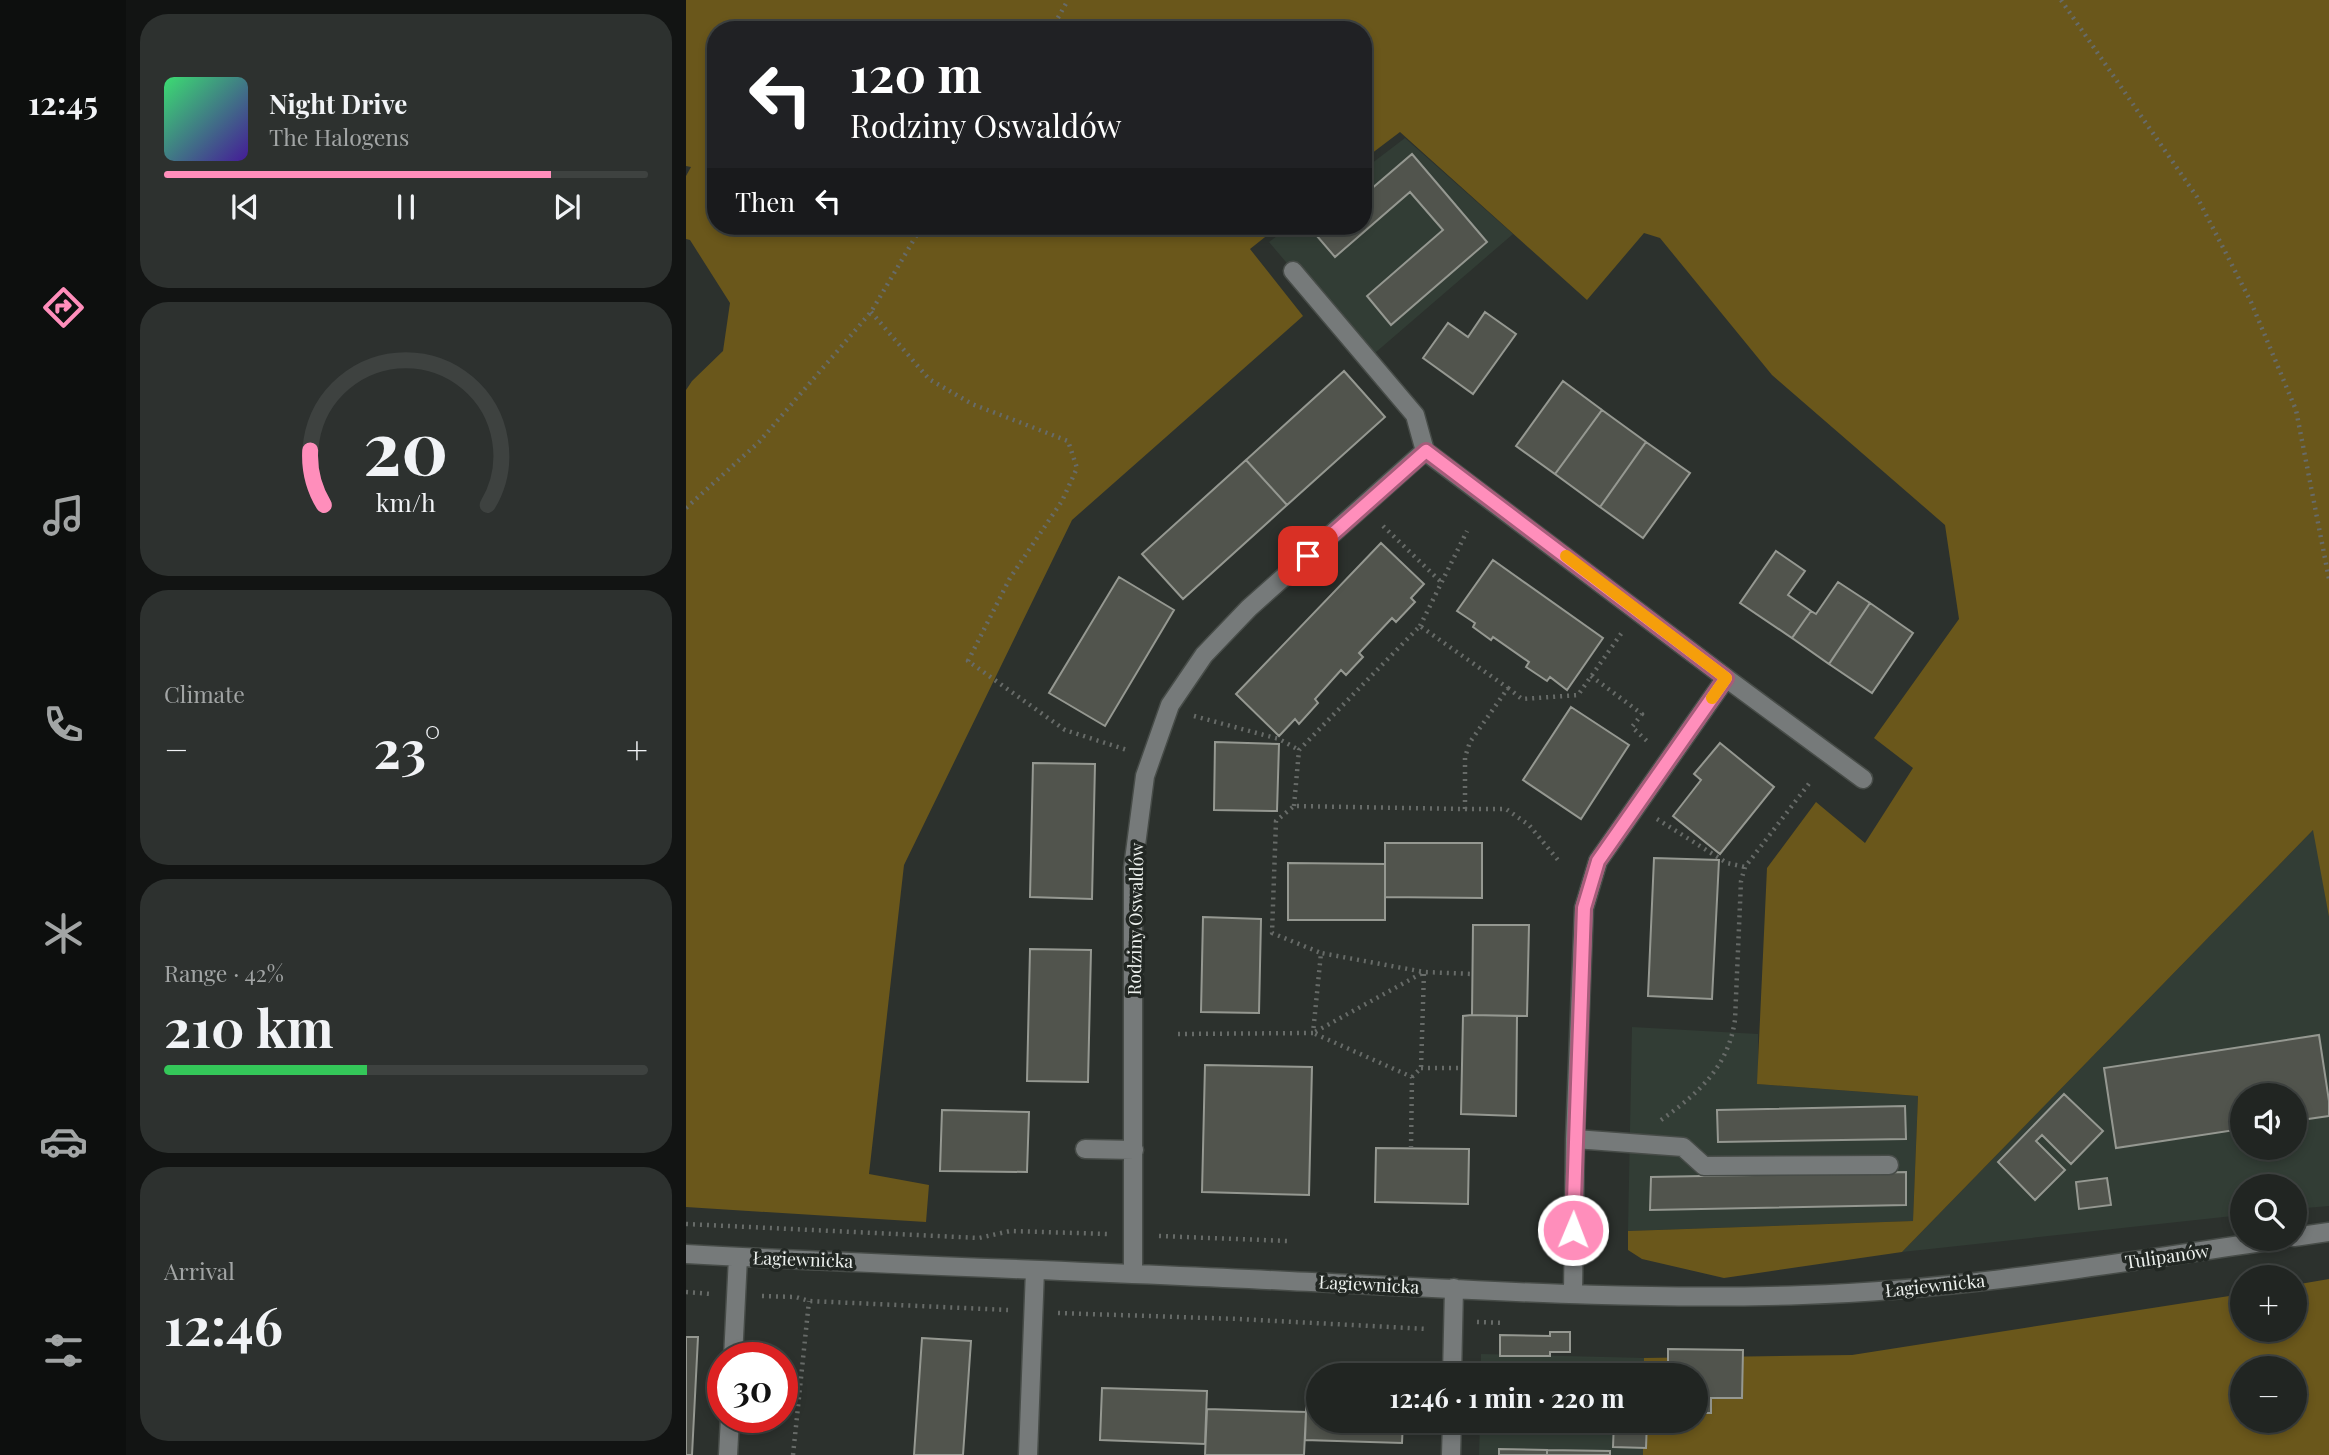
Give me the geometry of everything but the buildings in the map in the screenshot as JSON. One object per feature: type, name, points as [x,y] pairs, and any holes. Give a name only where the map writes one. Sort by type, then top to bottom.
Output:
[{"type":"street","points":[[1293,271],[1415,415],[1426,451],[1863,779]]},
{"type":"street","name":"Rodziny Oswaldów","points":[[1133,1274],[1133,868],[1145,776],[1170,705],[1204,655],[1249,608],[1426,451]]},
{"type":"street","points":[[1573,1293],[1575,1139],[1584,908],[1598,861],[1726,678]]},
{"type":"street","points":[[1575,1139],[1683,1147],[1704,1166],[1889,1165]]},
{"type":"street","points":[[1085,1149],[1134,1150]]},
{"type":"street","points":[[2307,1235],[2329,1232]]},
{"type":"street","name":"Tulipanów","points":[[2051,1273],[2230,1247]]},
{"type":"street","name":"Łagiewnicka","points":[[686,1254],[1663,1296],[1807,1295],[1897,1290],[2051,1273]]},
{"type":"street","points":[[734,1342],[738,1257]]},
{"type":"street","points":[[1028,1455],[1035,1270]]},
{"type":"street","points":[[1452,1363],[1454,1288]]},
{"type":"street","points":[[728,1455],[729,1433]]},
{"type":"street","points":[[1451,1455],[1452,1433]]},
{"type":"path","points":[[1056,21],[1068,0]]},
{"type":"path","points":[[2061,0],[2197,197],[2251,302],[2296,410],[2329,579]]},
{"type":"path","points":[[686,508],[759,442],[871,312],[917,235]]},
{"type":"path","points":[[871,312],[929,379],[972,404],[1068,441],[1077,468],[1062,500],[1010,578],[968,661],[1065,730],[1127,750]]},
{"type":"path","points":[[1383,526],[1441,582]]},
{"type":"path","points":[[1294,806],[1299,750],[1420,626],[1467,531]]},
{"type":"path","points":[[1420,626],[1522,699],[1578,695],[1639,611]]},
{"type":"path","points":[[1591,676],[1642,714],[1632,727],[1648,742]]},
{"type":"path","points":[[1465,809],[1465,757],[1470,742],[1508,688]]},
{"type":"path","points":[[1170,705],[1198,718],[1279,739],[1299,750]]},
{"type":"path","points":[[1629,1143],[1702,1087],[1722,1063],[1735,1020],[1741,881],[1745,867],[1811,781]]},
{"type":"path","points":[[1472,974],[1424,972],[1321,953],[1272,933],[1276,821],[1294,806],[1506,809],[1529,825],[1558,860]]},
{"type":"path","points":[[1650,815],[1727,863],[1745,867]]},
{"type":"path","points":[[1313,1033],[1321,953]]},
{"type":"path","points":[[1313,1033],[1424,972]]},
{"type":"path","points":[[1411,1148],[1412,1077],[1421,1068],[1424,972]]},
{"type":"path","points":[[1178,1034],[1313,1033],[1412,1077]]},
{"type":"path","points":[[1421,1068],[1462,1068]]},
{"type":"path","points":[[686,1224],[979,1238],[1010,1231],[1288,1241]]},
{"type":"path","points":[[793,1455],[809,1301]]},
{"type":"path","points":[[1341,1324],[1437,1330],[1475,1322],[1504,1324]]},
{"type":"shaded area","points":[[686,0],[2329,0],[2329,917],[2313,830],[1902,1252],[1724,1278],[1642,1259],[1628,1250],[1628,1231],[1913,1221],[1918,1096],[1757,1084],[1767,868],[1816,802],[1865,843],[1913,768],[1874,738],[1959,619],[1945,525],[1772,375],[1660,238],[1644,233],[1587,300],[1400,132],[1372,153],[1372,21],[707,21],[707,235],[1268,235],[1250,249],[1303,316],[1072,520],[904,865],[869,1174],[929,1185],[926,1222],[686,1207],[686,390],[723,351],[730,303],[690,240],[686,239],[686,176],[691,167],[686,166]]},
{"type":"shaded area","points":[[1405,138],[1513,234],[1368,359],[1269,242],[1278,235],[1372,235],[1372,163]]},
{"type":"shaded area","points":[[2314,829],[2329,917],[2329,1206],[2307,1208],[2307,1174],[2230,1174],[2230,1216],[1902,1252]]},
{"type":"shaded area","points":[[1632,1027],[1758,1034],[1758,1084],[1918,1096],[1913,1221],[1628,1231]]},
{"type":"shaded area","points":[[2329,1279],[2329,1455],[1643,1455],[1643,1433],[1708,1433],[1708,1363],[1644,1363],[1644,1358],[1852,1355],[2230,1296],[2230,1342],[2307,1342],[2307,1283]]},
{"type":"shaded area","points":[[1481,1354],[1644,1358],[1644,1363],[1481,1363]]},
{"type":"shaded area","points":[[1480,1433],[1643,1433],[1643,1455],[1479,1455]]},
{"type":"slow traffic","points":[[1566,556],[1726,678],[1712,698]]},
{"type":"route","points":[[1308,556],[1426,451],[1726,678],[1598,861],[1584,908],[1573,1230]]}]
